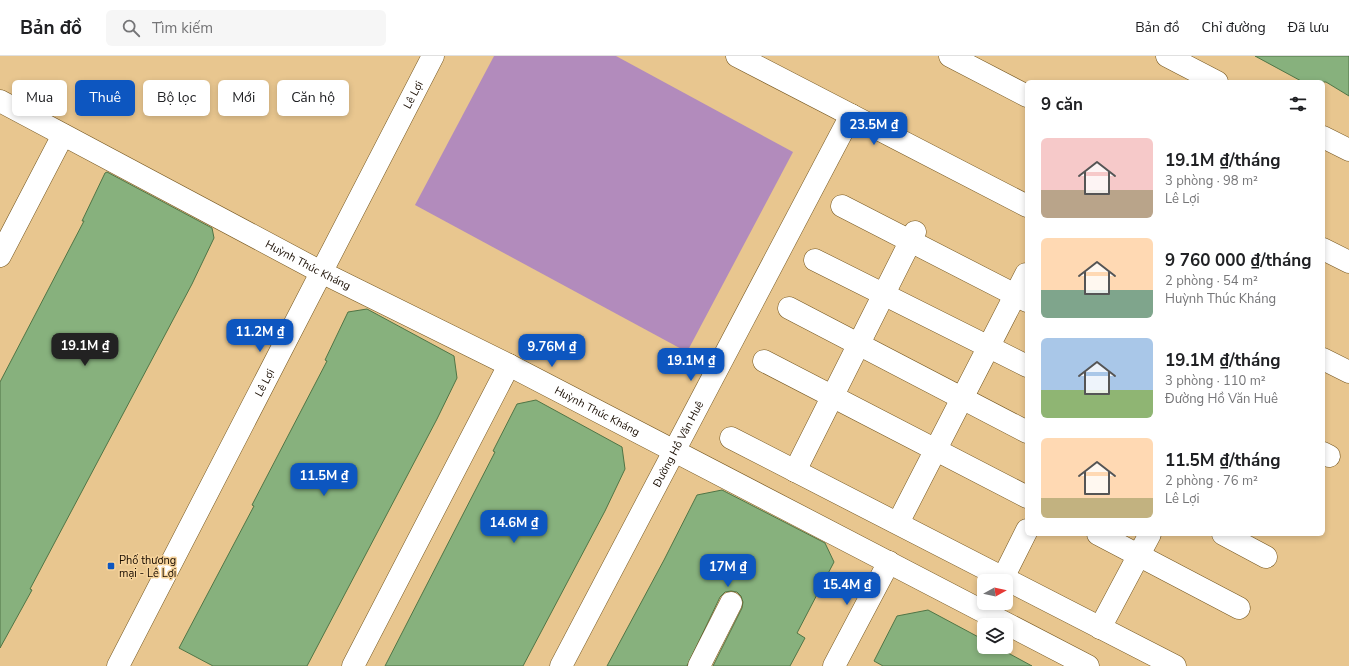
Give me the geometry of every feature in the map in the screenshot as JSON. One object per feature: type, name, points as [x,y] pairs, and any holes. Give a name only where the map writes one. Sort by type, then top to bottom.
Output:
[{"type":"street","name":"Lê Lợi","points":[[118,666],[433,56]]},
{"type":"street","points":[[737,56],[1025,205]]},
{"type":"street","points":[[950,56],[1025,95]]},
{"type":"street","points":[[1167,56],[1214,80]]},
{"type":"street","name":"Huỳnh Thúc Kháng","points":[[0,101],[321,272],[509,365],[1084,665]]},
{"type":"street","name":"Đường Hồ Văn Huê","points":[[561,666],[851,115]]},
{"type":"street","points":[[0,256],[63,135]]},
{"type":"street","points":[[1325,138],[1349,150]]},
{"type":"street","points":[[842,206],[913,236],[1021,298]]},
{"type":"street","points":[[795,471],[913,236]]},
{"type":"street","points":[[1325,250],[1349,262]]},
{"type":"street","points":[[815,260],[1025,365]]},
{"type":"street","points":[[898,524],[988,347],[1021,298],[1025,279]]},
{"type":"street","points":[[789,308],[1025,431]]},
{"type":"street","points":[[1325,360],[1349,372]]},
{"type":"street","points":[[764,361],[1025,496]]},
{"type":"street","points":[[353,666],[509,365]]},
{"type":"street","points":[[731,438],[995,574]]},
{"type":"street","points":[[1005,574],[1025,534]]},
{"type":"street","points":[[1102,536],[1240,608]]},
{"type":"street","points":[[1100,628],[1149,536]]},
{"type":"street","points":[[1227,536],[1266,557]]},
{"type":"street","points":[[834,666],[889,562]]},
{"type":"street","points":[[1013,583],[1175,666]]},
{"type":"street","points":[[699,666],[731,603]]},
{"type":"shaded area","points":[[494,56],[616,56],[793,152],[687,352],[415,205]]},
{"type":"building","points":[[1255,56],[1349,56],[1349,96],[1325,82],[1325,80],[1299,80]]},
{"type":"building","points":[[107,172],[212,228],[214,238],[192,284],[30,589],[32,590],[0,648],[0,382],[84,221],[82,221],[105,173]]},
{"type":"building","points":[[367,309],[454,356],[457,378],[437,419],[307,666],[213,666],[179,648],[254,506],[252,505],[327,361],[325,360],[348,312]]},
{"type":"building","points":[[536,400],[622,447],[625,469],[605,511],[523,666],[385,666],[495,452],[493,451],[517,404]]},
{"type":"building","points":[[722,490],[825,543],[834,562],[797,633],[805,638],[790,666],[713,666],[742,608],[743,602],[741,596],[737,592],[731,591],[725,592],[720,597],[687,666],[607,666],[697,495]]},
{"type":"building","points":[[928,610],[977,636],[977,654],[1010,654],[1032,666],[883,666],[874,661],[897,616]]},
{"type":"place","name":"Phố thương mại - Lê Lợi","points":[[111,566]]}]
